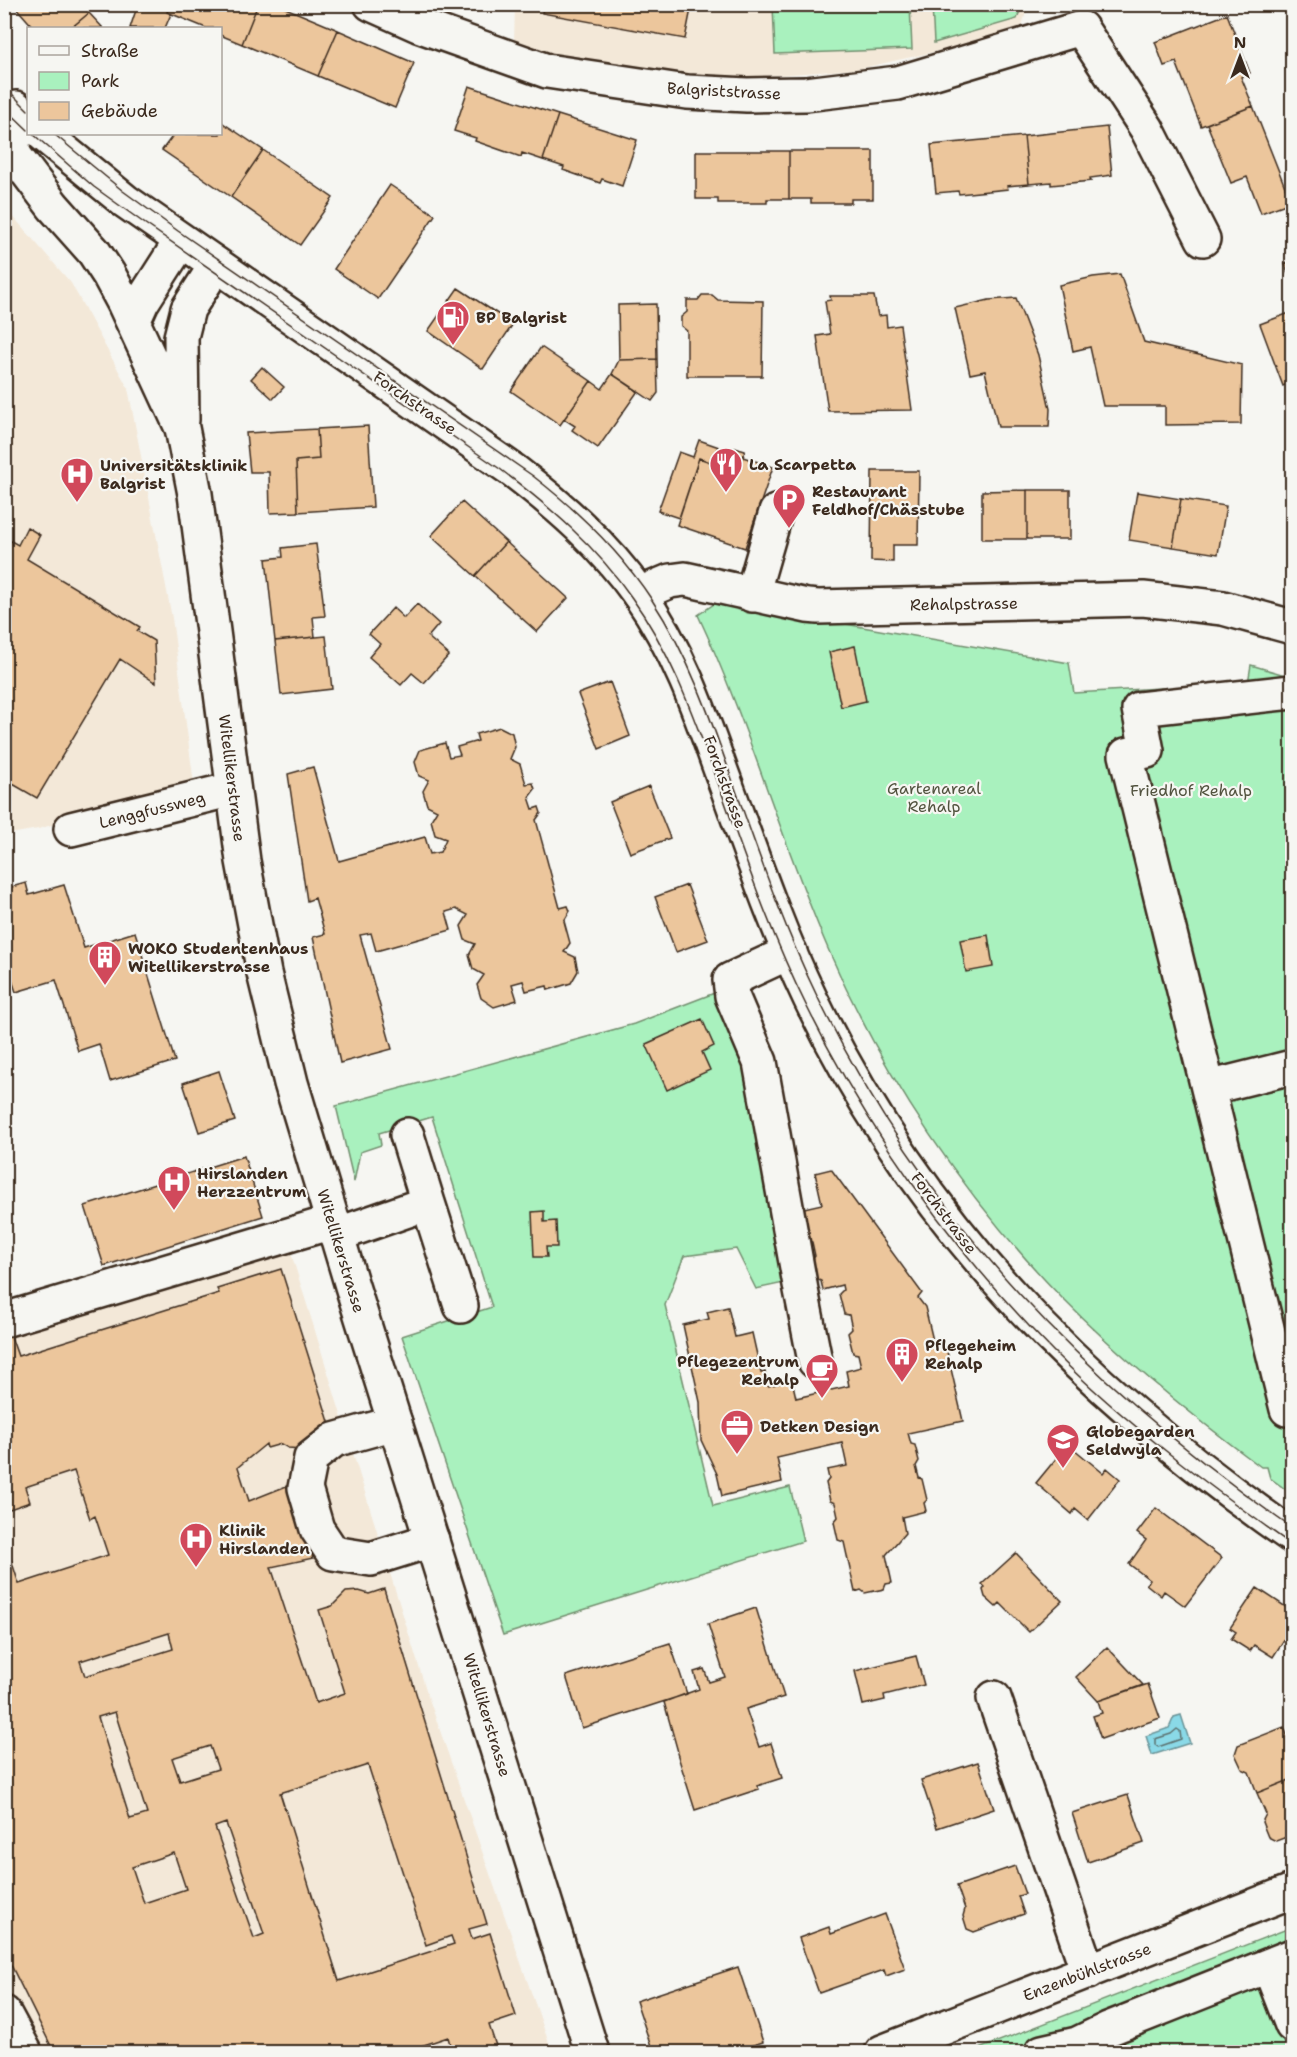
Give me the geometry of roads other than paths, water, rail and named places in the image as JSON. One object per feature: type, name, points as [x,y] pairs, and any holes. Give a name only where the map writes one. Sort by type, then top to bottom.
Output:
[{"type":"main road","name":"Balgriststrasse","points":[[371,4],[418,25],[547,70],[687,92],[747,95],[806,94],[898,83],[1080,28],[1147,129],[1203,239]]},
{"type":"main road","name":"Witellikerstrasse","points":[[16,108],[13,148],[15,156],[53,206],[94,252],[109,275],[182,428]]},
{"type":"main road","name":"Forchstrasse","points":[[44,135],[109,189],[181,241],[535,487],[591,537],[639,594],[669,642],[693,694],[766,895],[790,952],[831,1038],[874,1114],[928,1195],[989,1272],[1034,1321],[1103,1389],[1192,1462],[1293,1536]]},
{"type":"main road","points":[[133,322],[142,302],[181,241]]},
{"type":"main road","name":"Witellikerstrasse","points":[[216,265],[188,309],[181,337],[182,428],[195,494],[243,861],[264,973],[291,1083],[334,1228],[592,2052]]},
{"type":"main road","points":[[752,594],[776,512]]},
{"type":"main road","name":"Rehalpstrasse","points":[[639,594],[670,580],[685,579],[807,606],[1143,599],[1223,608],[1293,627]]},
{"type":"main road","points":[[1250,674],[1293,687]]},
{"type":"main road","points":[[1293,692],[1138,710],[1147,751],[1126,755],[1287,1409],[1293,1408]]},
{"type":"main road","name":"Lenggfussweg","points":[[71,829],[233,789]]},
{"type":"main road","points":[[790,952],[730,980],[732,996],[760,1062],[815,1361]]},
{"type":"main road","points":[[1208,1088],[1293,1068]]},
{"type":"main road","points":[[407,1135],[461,1306]]},
{"type":"main road","points":[[4,1320],[428,1203]]},
{"type":"main road","points":[[395,1423],[334,1440],[312,1458],[305,1488],[317,1529],[333,1553],[371,1559],[432,1540]]},
{"type":"main road","points":[[994,1698],[1088,1972]]},
{"type":"main road","name":"Enzenbühlstrasse","points":[[882,2052],[1293,1891]]},
{"type":"main road","points":[[1042,2052],[1113,2041],[1281,1961],[1293,2025]]},
{"type":"main road","points":[[4,2013],[25,2052]]},
{"type":"water","points":[[1181,1715],[1190,1743],[1152,1755],[1146,1736],[1169,1728],[1174,1717]]},
{"type":"tram line","points":[[4,86],[27,109]]},
{"type":"tram line","points":[[4,107],[27,129]]},
{"type":"tram line","points":[[34,135],[94,187],[144,223],[500,469],[537,498],[588,544],[632,598],[670,662],[699,730],[769,922],[807,1007],[858,1100],[916,1189],[981,1272],[1016,1312],[1081,1378],[1169,1453],[1292,1545]]},
{"type":"tram line","points":[[55,135],[123,191],[178,231],[533,476],[566,503],[612,548],[640,582],[677,643],[707,711],[772,891],[806,972],[862,1080],[910,1156],[963,1228],[1020,1295],[1082,1357],[1148,1417],[1218,1474],[1292,1528]]},
{"type":"place","name":"BP Balgrist","points":[[453,346]]},
{"type":"place","name":"La Scarpetta","points":[[726,493]]},
{"type":"place","name":"Universitätsklinik Balgrist","points":[[77,503]]},
{"type":"place","name":"Restaurant Feldhof/Chässtube","points":[[789,529]]},
{"type":"place","name":"WOKO Studentenhaus Witellikerstrasse","points":[[105,986]]},
{"type":"place","name":"Hirslanden Herzzentrum","points":[[174,1211]]},
{"type":"place","name":"Pflegeheim Rehalp","points":[[902,1383]]},
{"type":"place","name":"Pflegezentrum Rehalp","points":[[822,1399]]},
{"type":"place","name":"Detken Design","points":[[737,1455]]},
{"type":"place","name":"Globegarden Seldwyla","points":[[1063,1469]]},
{"type":"place","name":"Klinik Hirslanden","points":[[196,1568]]},
{"type":"park label","name":"Friedhof Rehalp","points":[[1191,790]]},
{"type":"park label","name":"Gartenareal Rehalp","points":[[934,797]]}]
